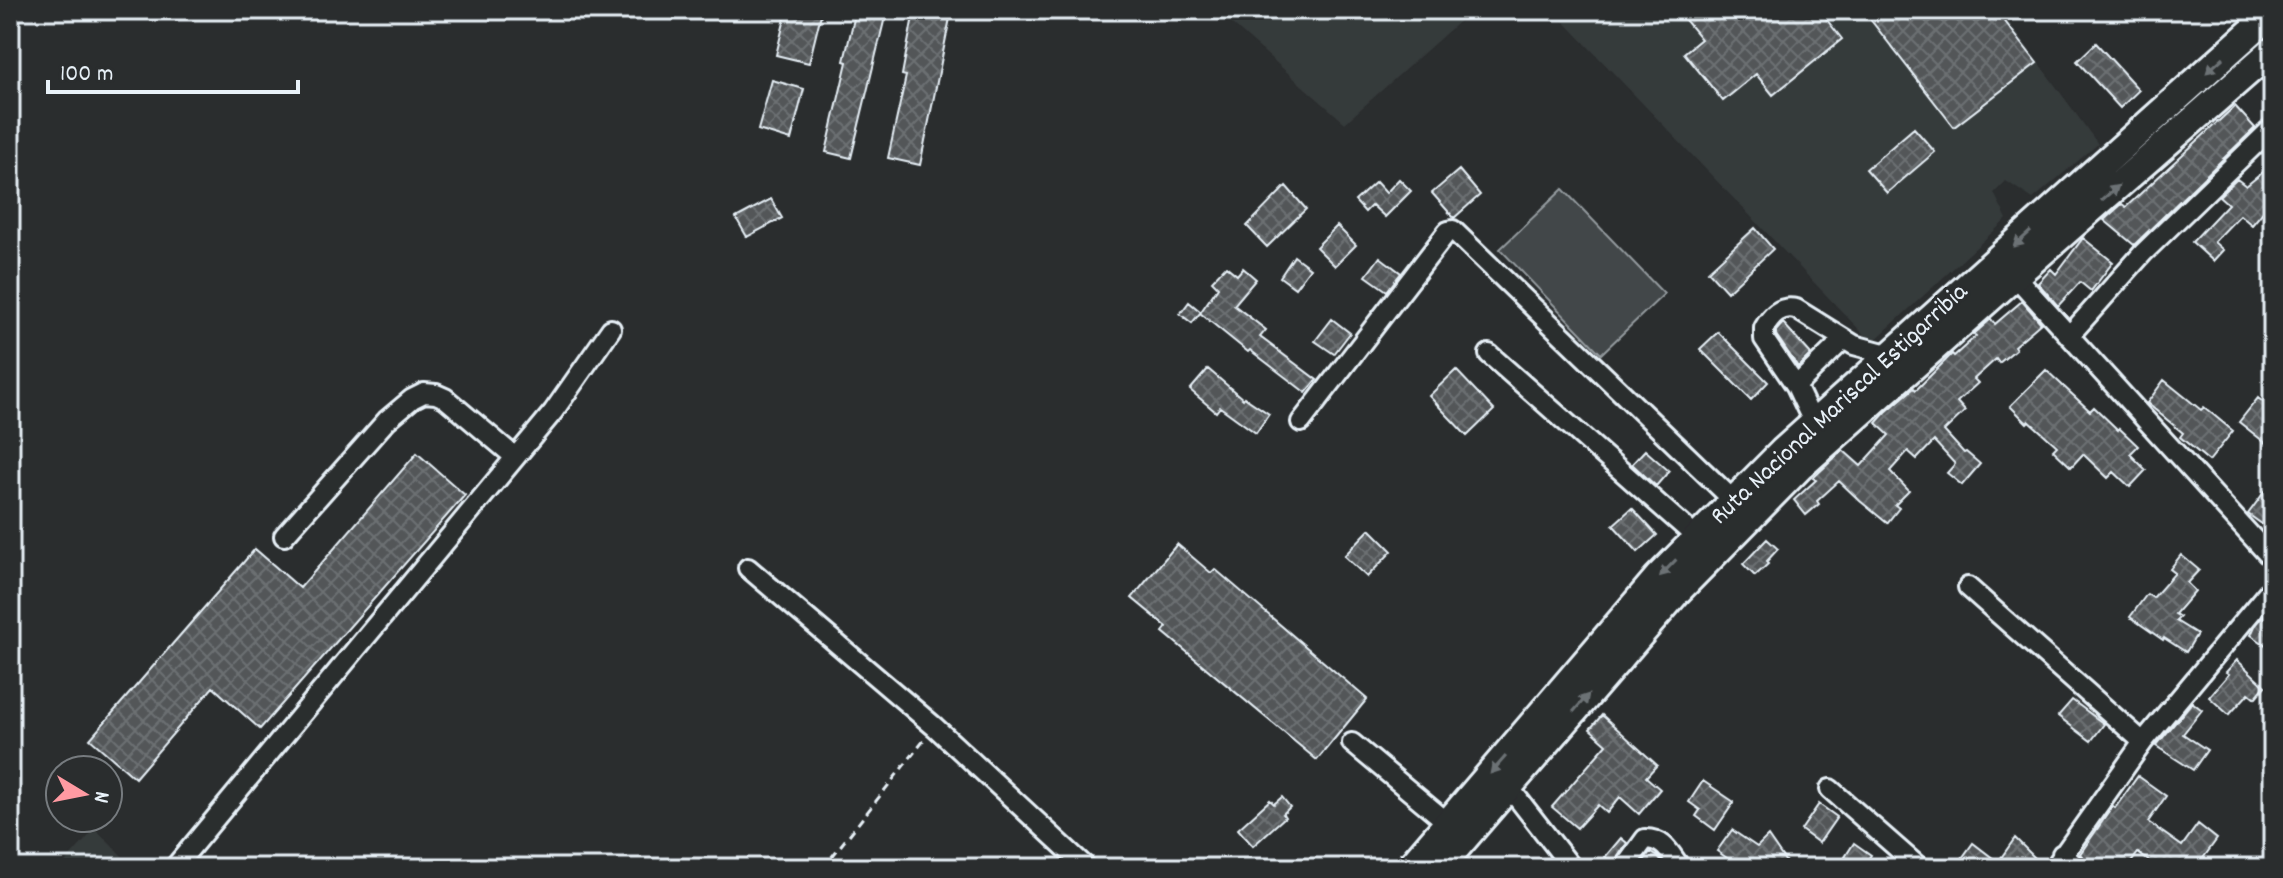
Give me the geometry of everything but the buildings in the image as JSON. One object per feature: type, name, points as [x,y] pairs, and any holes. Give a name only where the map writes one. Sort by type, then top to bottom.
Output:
[{"type":"highway","name":"Ruta Nacional Mariscal Estigarribia","points":[[1409,868],[1658,577],[1783,451],[2273,12]]},
{"type":"highway","name":"Ruta Nacional Mariscal Estigarribia","points":[[1439,868],[1677,592],[1791,476],[2273,50]]},
{"type":"street","points":[[2069,336],[2143,253],[2273,127]]},
{"type":"street","points":[[1301,422],[1448,231],[1453,230],[1734,501]]},
{"type":"street","points":[[2015,276],[2273,560]]},
{"type":"street","points":[[1814,424],[1796,386],[1764,339],[1764,328],[1773,316],[1784,308],[1796,309],[1844,339],[1865,349],[1891,355]]},
{"type":"street","points":[[174,868],[553,412],[611,329]]},
{"type":"street","points":[[1796,386],[1844,339]]},
{"type":"street","points":[[1489,354],[1697,538]]},
{"type":"street","points":[[284,536],[387,420],[424,393],[445,398],[515,457]]},
{"type":"street","points":[[748,568],[935,727],[1087,868]]},
{"type":"street","points":[[2078,868],[2058,861],[2143,742],[2273,586]]},
{"type":"street","points":[[1968,587],[2143,742]]},
{"type":"street","points":[[1352,743],[1448,823]]},
{"type":"street","points":[[1508,786],[1572,868]]},
{"type":"street","points":[[1830,789],[1920,868]]},
{"type":"street","points":[[1624,868],[1645,839],[1654,839],[1661,841],[1681,868]]},
{"type":"path","points":[[823,868],[935,727]]},
{"type":"shaded area","points":[[1216,10],[1472,10],[1345,123]]},
{"type":"shaded area","points":[[1553,10],[2000,10],[2098,144],[2033,199],[2006,181],[1994,193],[2007,219],[1872,343]]},
{"type":"shaded area","points":[[1563,189],[1664,294],[1601,354],[1500,249]]},
{"type":"shaded area","points":[[91,834],[100,834],[134,868],[60,868]]}]
